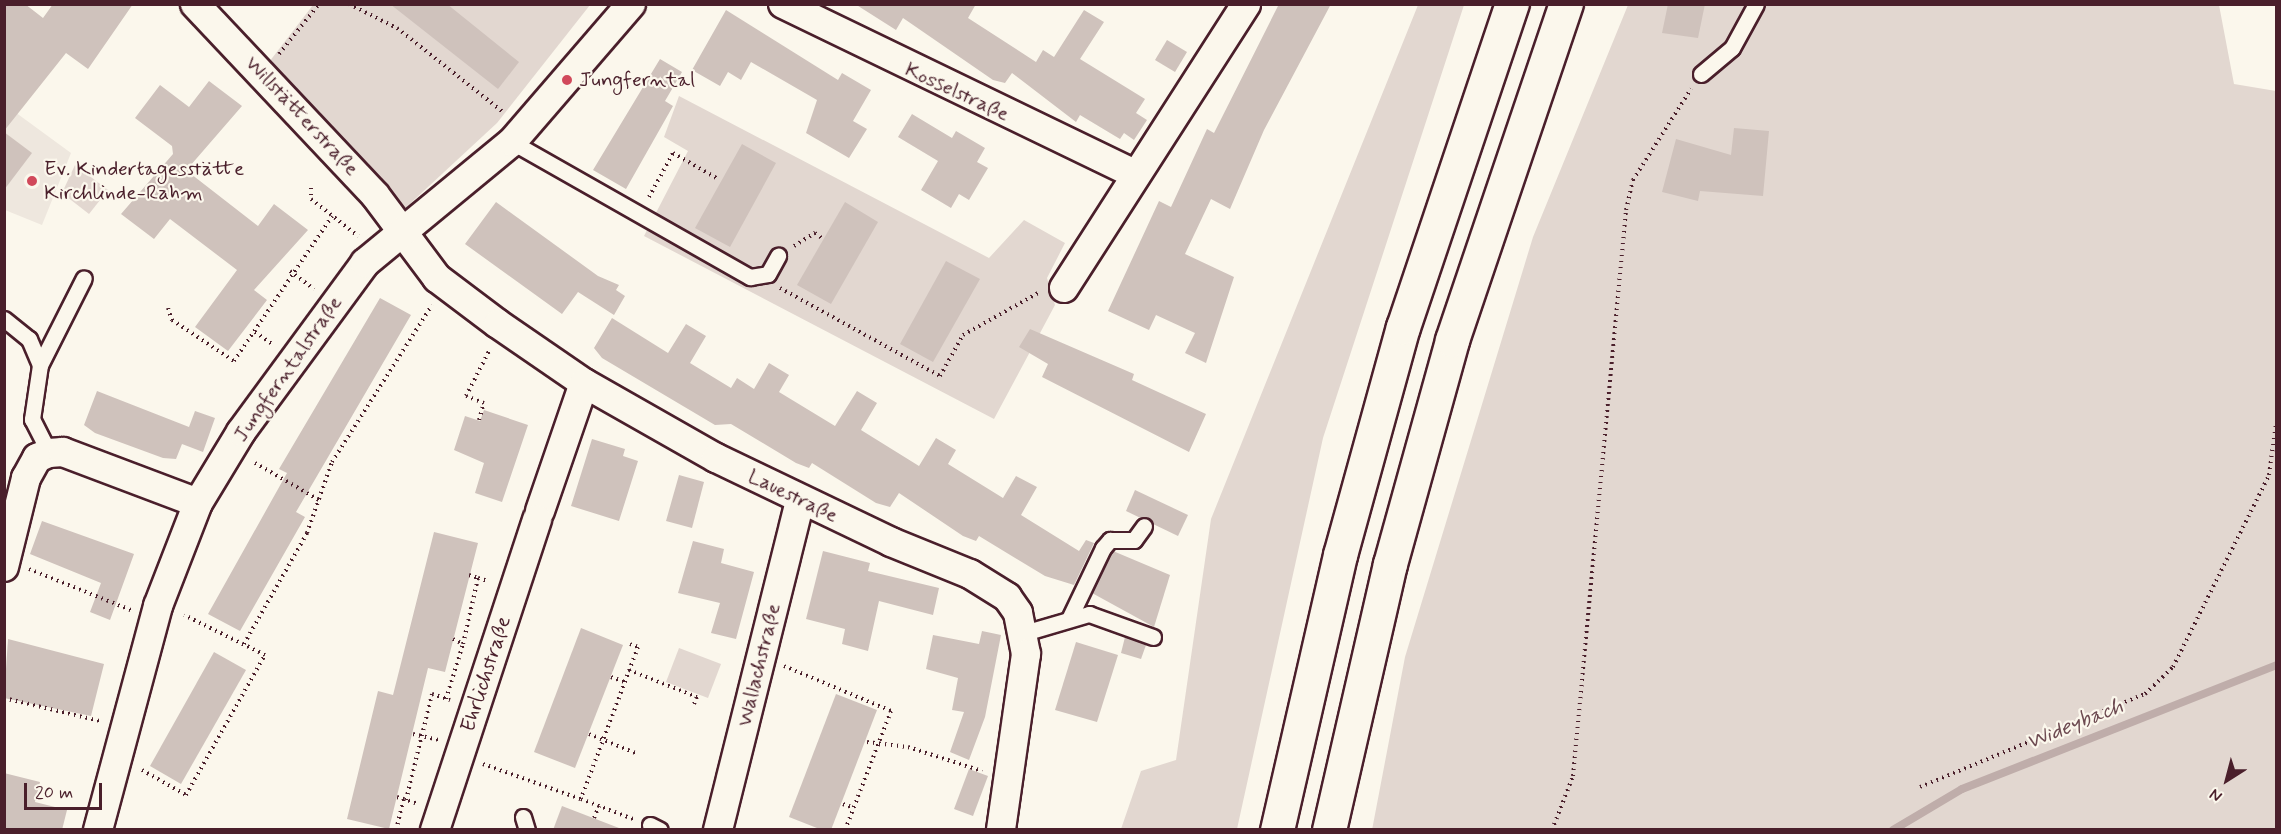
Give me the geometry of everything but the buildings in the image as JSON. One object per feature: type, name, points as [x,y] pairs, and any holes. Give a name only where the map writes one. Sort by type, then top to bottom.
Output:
[{"type":"highway","points":[[1277,830],[1311,673],[1400,338],[1512,4]]},
{"type":"highway","points":[[1329,830],[1387,575],[1452,340],[1566,4]]},
{"type":"street","name":"Willstätterstraße","points":[[195,4],[264,73],[403,232]]},
{"type":"street","name":"Jungferntalstraße","points":[[98,830],[155,613],[198,503],[231,449],[291,359],[378,252],[518,135],[631,4]]},
{"type":"street","name":"Kosselstraße","points":[[783,4],[1134,174]]},
{"type":"street","points":[[1064,288],[1134,174],[1246,4]]},
{"type":"street","name":"Lauestraße","points":[[403,232],[444,283],[498,324],[584,383],[800,501],[991,584],[1018,613],[1024,633],[1024,679],[1001,830]]},
{"type":"street","name":"Ehrlichstraße","points":[[435,830],[538,515],[584,383]]},
{"type":"street","points":[[5,563],[26,478],[37,458],[49,453],[63,452],[198,503]]},
{"type":"street","name":"Wallachstraße","points":[[718,830],[800,501]]},
{"type":"lane","points":[[1701,74],[1732,48],[1756,4]]},
{"type":"lane","points":[[518,135],[638,216],[750,277],[768,274],[778,256]]},
{"type":"lane","points":[[49,453],[32,419],[40,365],[84,278]]},
{"type":"lane","points":[[4,319],[29,339],[40,365]]},
{"type":"lane","points":[[1069,620],[1103,548],[1110,540],[1134,540],[1143,526]]},
{"type":"lane","points":[[1024,633],[1089,614],[1153,637]]},
{"type":"path","points":[[264,73],[319,4]]},
{"type":"path","points":[[349,4],[397,28],[518,135]]},
{"type":"path","points":[[1552,830],[1573,776],[1626,210],[1633,180],[1701,74]]},
{"type":"path","points":[[638,216],[673,153],[718,179]]},
{"type":"path","points":[[310,188],[311,200],[378,252]]},
{"type":"path","points":[[168,308],[172,320],[234,361],[274,307],[287,275],[332,216]]},
{"type":"path","points":[[778,256],[814,233],[822,238]]},
{"type":"path","points":[[768,274],[774,284],[940,376],[963,335],[1031,295]]},
{"type":"path","points":[[244,644],[307,533],[332,462],[444,283]]},
{"type":"path","points":[[478,420],[484,403],[466,396],[490,352],[483,346],[498,324]]},
{"type":"path","points":[[255,332],[266,340]]},
{"type":"path","points":[[1920,787],[2145,694],[2173,668],[2268,475],[2277,423]]},
{"type":"path","points":[[231,449],[319,500]]},
{"type":"path","points":[[5,563],[155,613],[203,621],[265,656],[186,795],[116,755]]},
{"type":"path","points":[[469,575],[478,578]]},
{"type":"path","points":[[453,639],[461,643]]},
{"type":"path","points":[[581,799],[638,647],[630,644]]},
{"type":"path","points":[[761,658],[891,711],[845,830]]},
{"type":"path","points":[[629,670],[697,696],[694,704]]},
{"type":"path","points":[[611,677],[625,681]]},
{"type":"path","points":[[396,830],[432,694],[475,707]]},
{"type":"path","points":[[4,698],[124,727]]},
{"type":"path","points":[[589,734],[638,753]]},
{"type":"path","points":[[867,742],[1009,779]]},
{"type":"path","points":[[460,755],[655,827]]},
{"type":"path","points":[[843,804],[854,808]]},
{"type":"path","points":[[594,818],[599,806]]},
{"type":"shaded area","points":[[313,5],[590,5],[497,123],[401,212],[266,66]]},
{"type":"shaded area","points":[[1418,5],[1464,5],[1323,438],[1237,829],[1121,829],[1141,771],[1176,760],[1211,519]]},
{"type":"shaded area","points":[[1628,5],[2219,5],[2234,84],[2276,91],[2276,829],[1372,830],[1405,657],[1533,237]]},
{"type":"shaded area","points":[[679,96],[989,258],[1024,220],[1065,243],[1047,278],[1055,305],[994,419],[644,236],[688,151],[664,137]]},
{"type":"shaded area","name":"Ev. Kindertagesstätte Kirchlinde-Rahm","points":[[4,104],[71,153],[42,225],[5,210]]},
{"type":"shaded area","points":[[75,165],[108,190],[89,214],[62,193]]},
{"type":"shaded area","points":[[679,648],[721,664],[708,698],[666,682]]},
{"type":"waterway","name":"Wideybach","points":[[1893,830],[1962,789],[2276,665]]},
{"type":"place","name":"Jungferntal","points":[[567,80]]},
{"type":"place","name":"Ev. Kindertagesstätte Kirchlinde-Rahm","points":[[32,181]]}]
